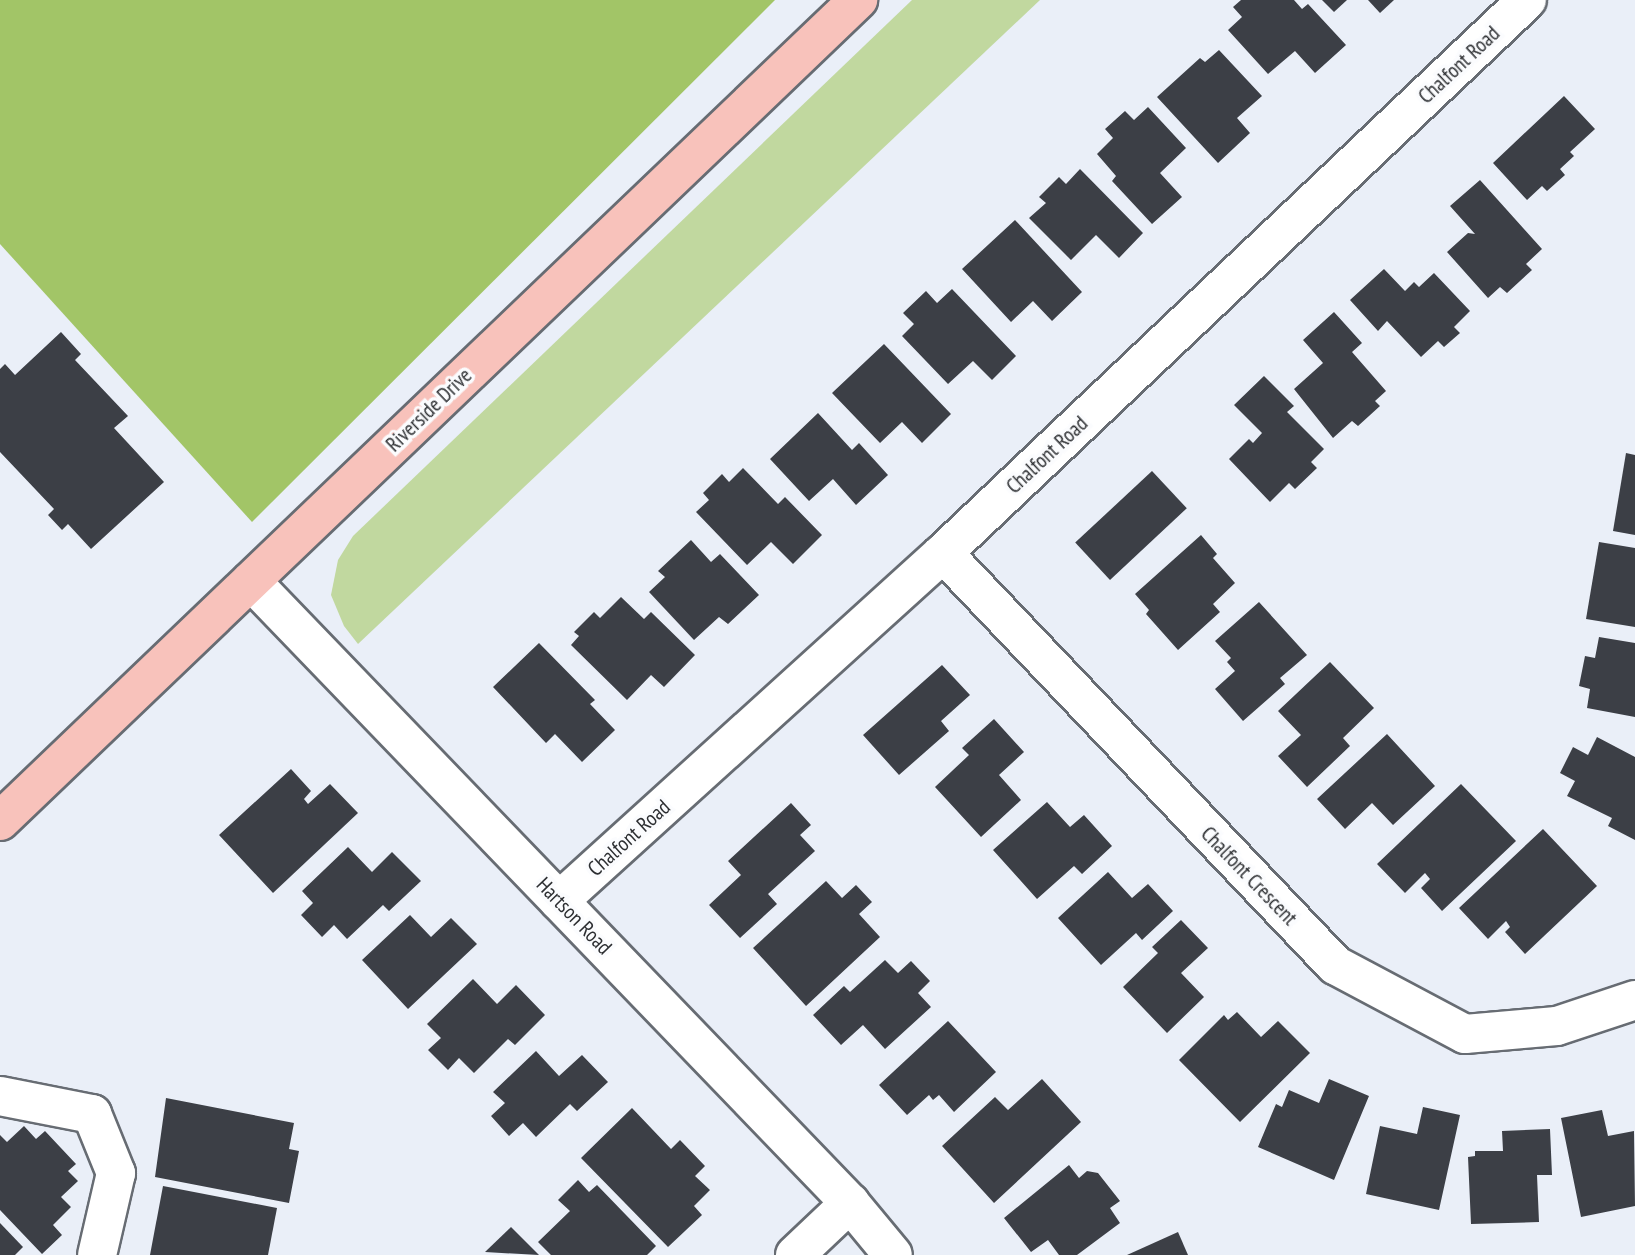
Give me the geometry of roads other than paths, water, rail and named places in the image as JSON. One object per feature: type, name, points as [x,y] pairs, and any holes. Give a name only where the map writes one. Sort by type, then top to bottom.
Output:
[{"type":"main road","name":"Riverside Drive","points":[[0,821],[858,0]]},
{"type":"street","name":"Chalfont Road","points":[[559,901],[943,553],[1527,0]]},
{"type":"street","name":"Chalfont Crescent","points":[[943,553],[1335,965],[1465,1034],[1557,1026],[1635,1000]]},
{"type":"street","name":"Hartson Road","points":[[251,581],[850,1203],[893,1255]]},
{"type":"street","points":[[0,1096],[92,1114],[116,1173],[97,1255]]},
{"type":"street","points":[[795,1255],[850,1203]]}]
